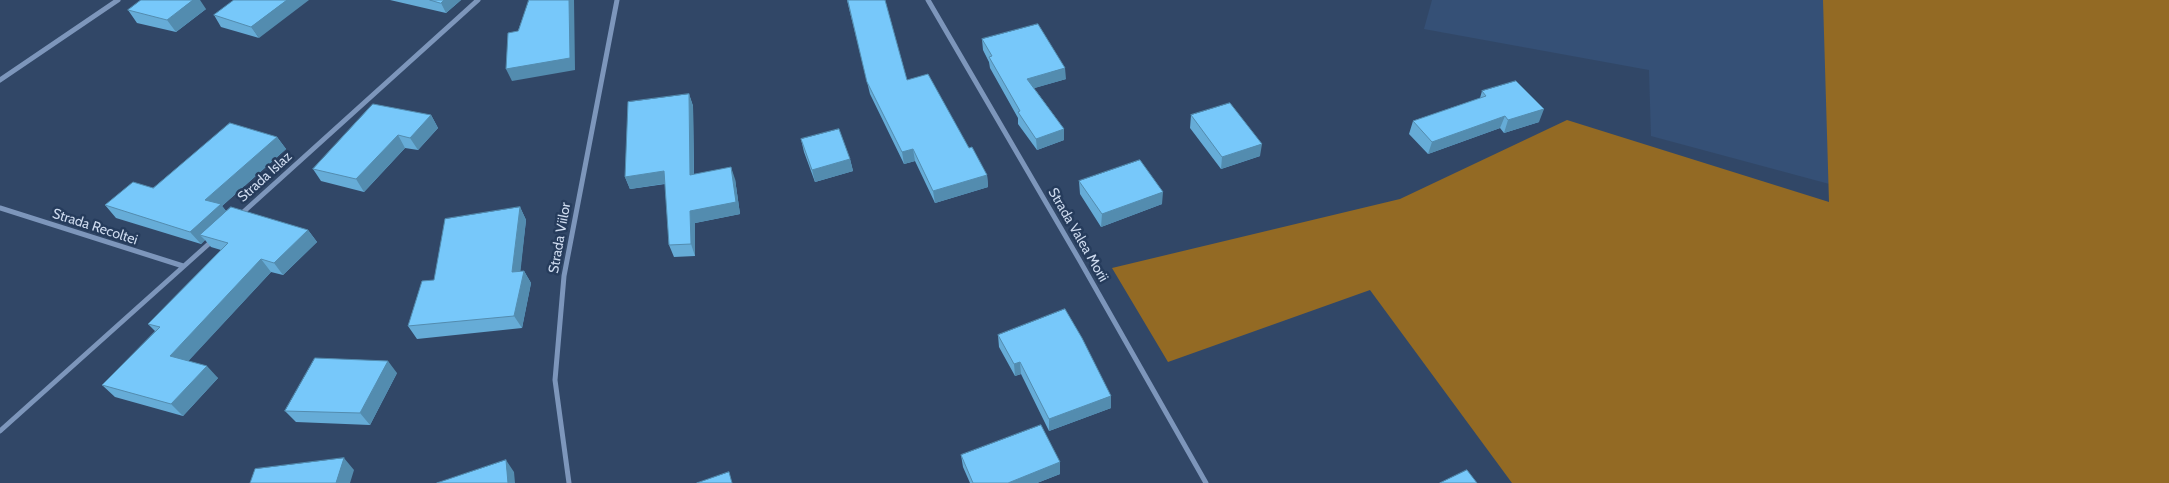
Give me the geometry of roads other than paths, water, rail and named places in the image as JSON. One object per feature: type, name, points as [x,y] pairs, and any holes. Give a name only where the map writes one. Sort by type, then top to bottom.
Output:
[{"type":"street","points":[[0,80],[118,0]]},
{"type":"street","name":"Strada Islaz","points":[[235,220],[478,0]]},
{"type":"street","name":"Strada Viilor","points":[[569,483],[555,380],[564,276],[617,0]]},
{"type":"street","name":"Strada Valea Morii","points":[[928,0],[1075,252],[1206,483]]},
{"type":"street","name":"Strada Recoltei","points":[[0,208],[183,266]]},
{"type":"street","points":[[0,431],[220,233]]}]
